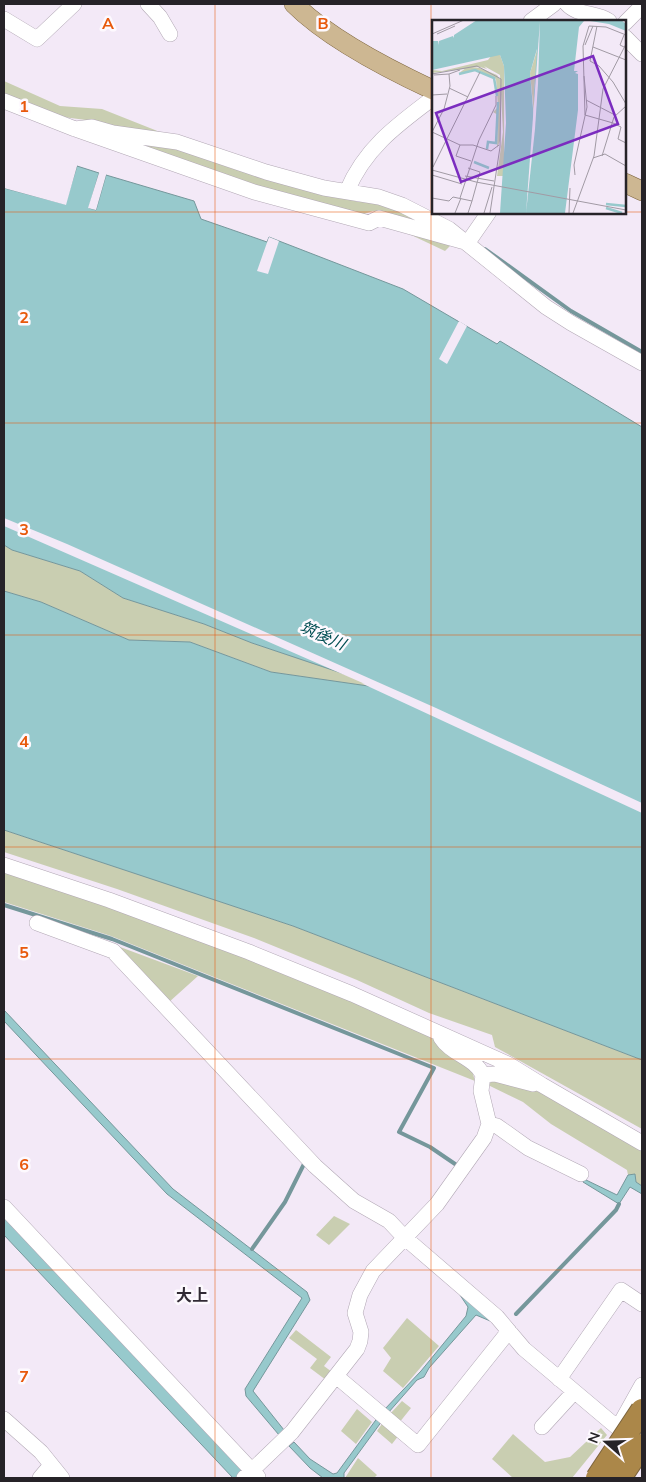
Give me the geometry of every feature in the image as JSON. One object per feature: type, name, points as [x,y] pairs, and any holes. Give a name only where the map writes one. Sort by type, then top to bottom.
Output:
[{"type":"highway","points":[[597,1478],[642,1410]]},
{"type":"highway","points":[[620,1478],[642,1446]]},
{"type":"main road","points":[[294,4],[308,18],[358,51],[403,76],[432,89]]},
{"type":"main road","points":[[626,183],[642,191]]},
{"type":"street","points":[[4,20],[36,39],[74,4]]},
{"type":"street","points":[[148,4],[160,17],[170,34]]},
{"type":"street","points":[[532,20],[554,4]]},
{"type":"street","points":[[567,4],[572,10],[607,20]]},
{"type":"street","points":[[626,22],[642,6]]},
{"type":"street","points":[[626,38],[642,54]]},
{"type":"street","points":[[347,191],[352,179],[372,149],[396,125],[432,99]]},
{"type":"street","points":[[4,102],[254,192],[369,223],[379,218],[465,242]]},
{"type":"street","points":[[75,129],[92,127],[113,133],[177,142],[266,172],[324,188],[379,197],[402,205],[449,229],[546,307],[642,363]]},
{"type":"street","points":[[465,242],[488,214]]},
{"type":"street","points":[[4,864],[109,900],[249,952],[352,994],[508,1064],[642,1143]]},
{"type":"street","points":[[37,923],[113,950],[315,1166],[354,1202],[389,1221],[498,1317],[524,1349],[642,1446]]},
{"type":"street","points":[[4,1207],[252,1476],[292,1432],[357,1349],[361,1332],[355,1313],[360,1294],[373,1271],[404,1236],[437,1204],[484,1138],[489,1124],[481,1091],[483,1075],[472,1062],[446,1045],[438,1032]]},
{"type":"street","points":[[483,1075],[495,1074],[526,1084],[542,1085]]},
{"type":"street","points":[[489,1124],[497,1126],[528,1148],[581,1174]]},
{"type":"street","points":[[559,1379],[621,1290],[642,1304]]},
{"type":"street","points":[[336,1376],[418,1445],[509,1332]]},
{"type":"street","points":[[618,1428],[642,1385]]},
{"type":"street","points":[[542,1427],[574,1392]]},
{"type":"street","points":[[4,1419],[41,1452],[45,1472],[62,1478]]},
{"type":"shaded area","points":[[4,81],[60,106],[102,109],[170,136],[116,131],[94,121],[55,116],[4,95]]},
{"type":"shaded area","points":[[114,138],[184,149],[257,175],[359,202],[374,199],[447,233],[373,211],[358,216],[256,191]]},
{"type":"shaded area","points":[[390,225],[453,243],[445,251]]},
{"type":"shaded area","points":[[4,545],[12,550],[80,571],[123,598],[204,624],[252,643],[393,690],[271,672],[190,642],[129,640],[41,602],[4,591]]},
{"type":"shaded area","points":[[4,830],[293,926],[642,1060],[642,1129],[495,1047],[492,1035],[429,1013],[357,980],[254,938],[117,889],[4,852]]},
{"type":"shaded area","points":[[4,870],[250,958],[428,1033],[471,1067],[475,1081],[111,936],[4,902]]},
{"type":"shaded area","points":[[112,944],[198,976],[168,1003]]},
{"type":"shaded area","points":[[495,1078],[541,1088],[642,1148],[642,1186],[636,1182],[635,1174],[628,1175],[627,1170],[551,1124],[523,1102],[488,1085]]},
{"type":"shaded area","points":[[334,1216],[350,1224],[329,1245],[316,1235]]},
{"type":"shaded area","points":[[407,1318],[439,1346],[403,1388],[383,1371],[391,1358],[383,1348]]},
{"type":"shaded area","points":[[296,1330],[331,1357],[324,1366],[332,1372],[326,1380],[310,1368],[317,1359],[289,1338]]},
{"type":"shaded area","points":[[402,1401],[411,1408],[399,1423],[390,1414]]},
{"type":"shaded area","points":[[357,1409],[372,1422],[356,1444],[341,1431]]},
{"type":"shaded area","points":[[384,1421],[399,1435],[392,1444],[377,1431]]},
{"type":"shaded area","points":[[601,1428],[607,1435],[572,1478],[513,1478],[492,1459],[513,1434],[545,1462],[570,1457]]},
{"type":"shaded area","points":[[358,1458],[377,1475],[374,1478],[345,1478]]},
{"type":"water","name":"筑後川","points":[[77,166],[99,173],[89,208],[96,210],[106,175],[194,201],[201,219],[267,242],[269,237],[403,289],[497,344],[500,341],[642,427],[642,1060],[293,926],[4,830],[4,591],[41,602],[129,640],[190,642],[271,672],[389,689],[252,643],[204,624],[123,598],[80,571],[12,550],[4,545],[4,188],[65,204]]},
{"type":"water","points":[[4,1010],[173,1189],[307,1292],[310,1300],[253,1391],[284,1430],[279,1435],[246,1396],[245,1389],[302,1298],[167,1194],[4,1021]]},
{"type":"water","points":[[635,1174],[636,1182],[642,1186],[642,1194],[630,1187],[619,1204],[583,1182],[584,1179],[617,1195],[628,1175]]},
{"type":"water","points":[[4,1216],[251,1478],[233,1478],[4,1235]]},
{"type":"water","points":[[460,1295],[495,1323],[476,1315],[429,1368],[424,1377],[417,1380],[388,1413],[384,1410],[421,1371],[466,1316],[468,1307]]},
{"type":"water","points":[[378,1417],[382,1421],[344,1473],[344,1478],[323,1478],[310,1468],[289,1446],[294,1442],[310,1459],[333,1474],[337,1473]]},
{"type":"pier","points":[[74,166],[77,166],[66,205],[4,188],[4,186],[64,202]]},
{"type":"pier","points":[[99,173],[102,174],[92,206],[94,207],[104,174],[106,175],[96,210],[88,208]]},
{"type":"pier","points":[[269,237],[279,241],[268,274],[257,271]]},
{"type":"pier","points":[[459,321],[467,326],[447,364],[439,359]]},
{"type":"pier","points":[[4,518],[67,544],[436,708],[642,803],[642,813],[361,683],[365,684],[4,526]]},
{"type":"waterway","points":[[485,249],[571,311],[642,352]]},
{"type":"waterway","points":[[4,905],[112,939],[434,1068],[399,1132],[430,1147],[458,1166]]},
{"type":"waterway","points":[[252,1249],[285,1202],[304,1164]]},
{"type":"waterway","points":[[516,1314],[616,1210],[619,1204]]},
{"type":"district","name":"大上","points":[[192,1295]]}]
